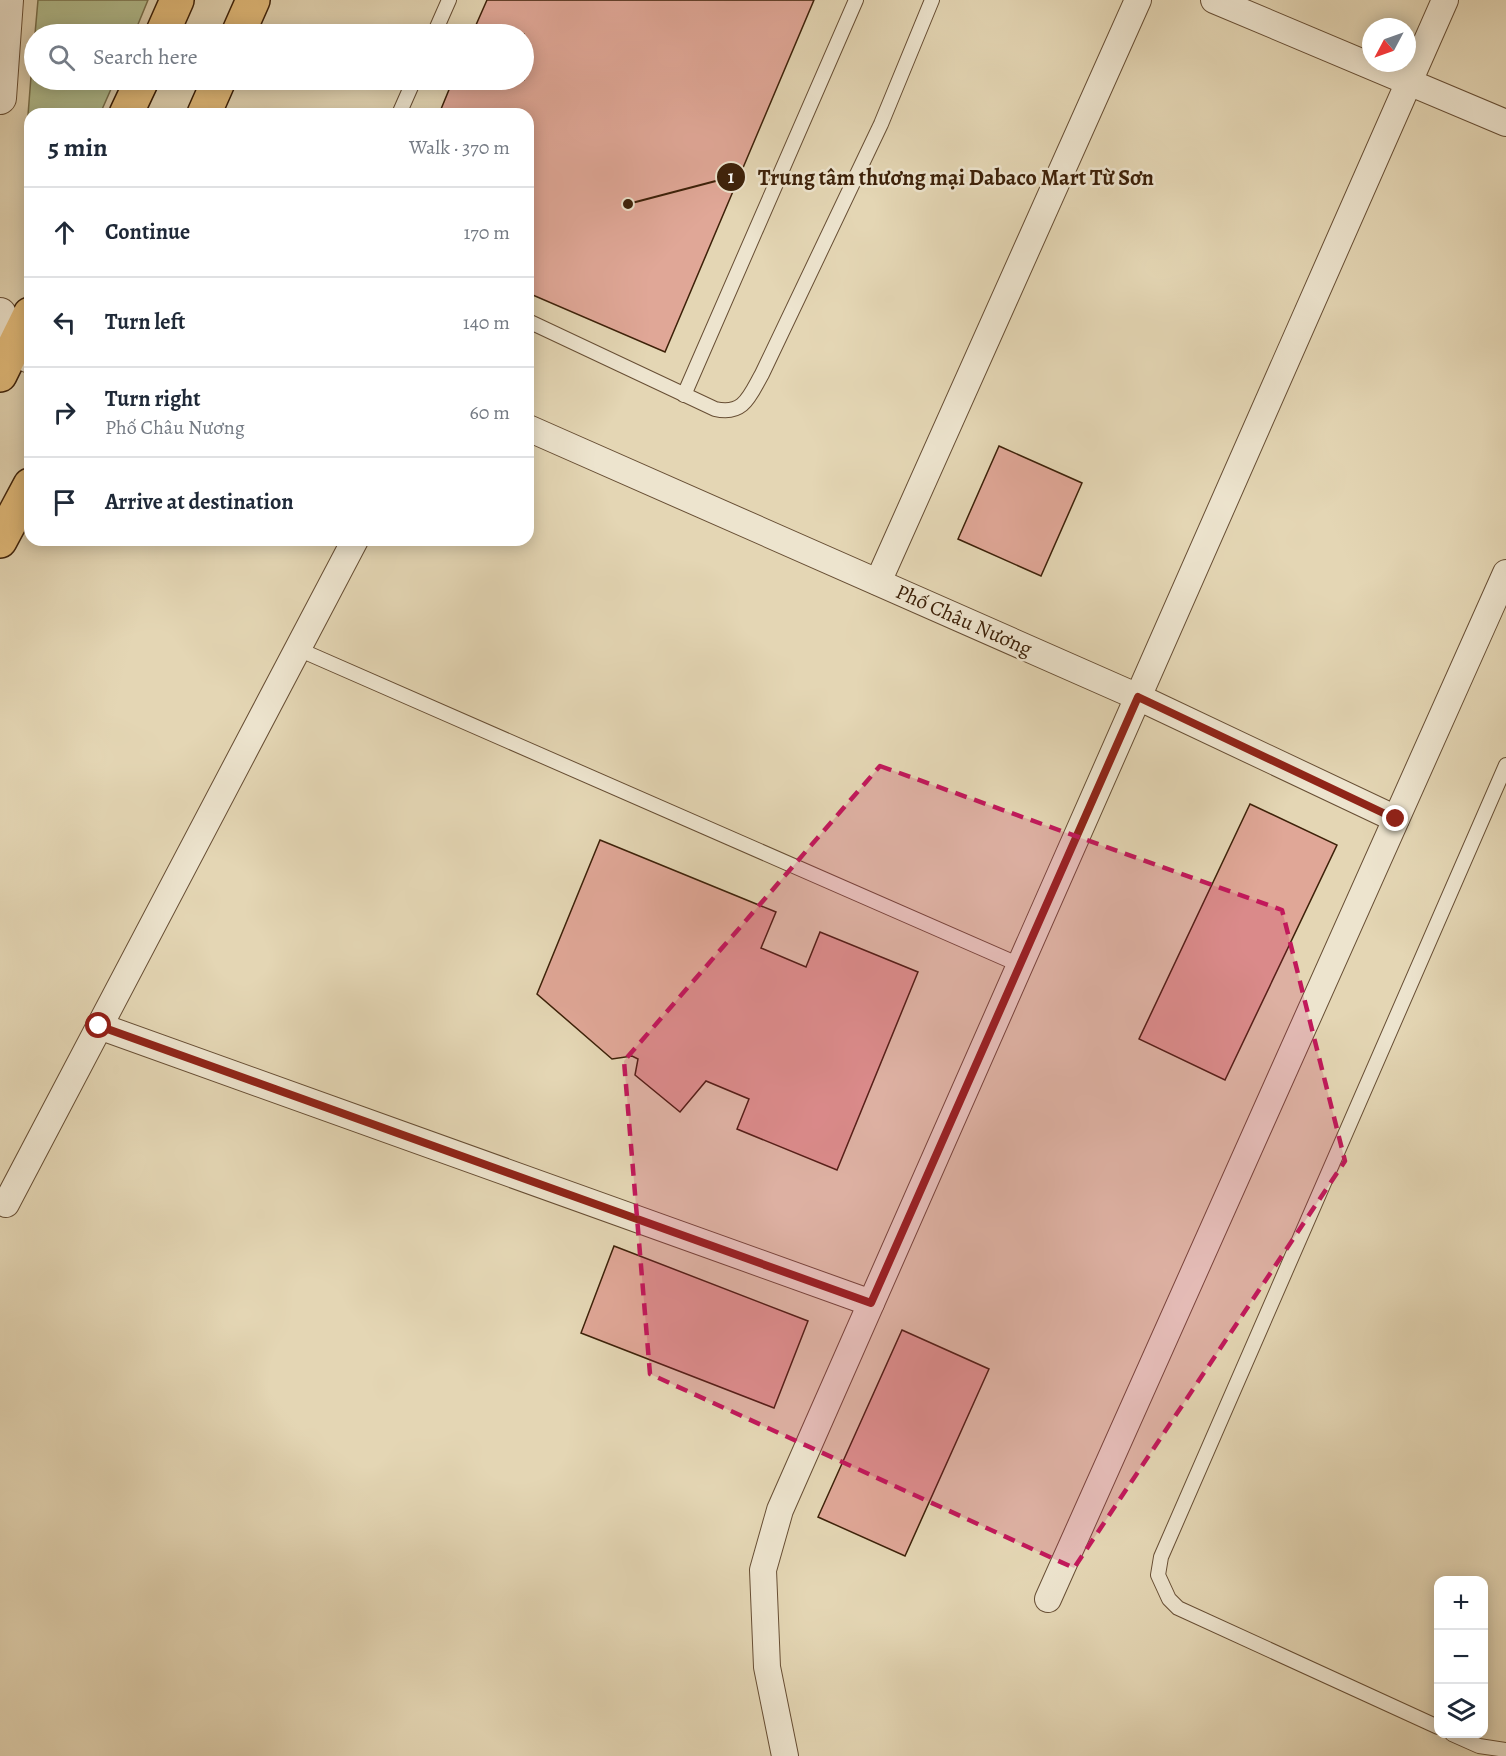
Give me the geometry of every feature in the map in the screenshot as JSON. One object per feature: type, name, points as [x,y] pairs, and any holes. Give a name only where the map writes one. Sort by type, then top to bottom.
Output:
[{"type":"main road","points":[[166,24],[177,0]]},
{"type":"main road","points":[[242,24],[253,0]]},
{"type":"main road","points":[[129,108],[137,90]]},
{"type":"main road","points":[[207,108],[215,90]]},
{"type":"main road","points":[[15,360],[24,332]]},
{"type":"main road","points":[[0,541],[24,496]]},
{"type":"street","points":[[1,79],[7,0]]},
{"type":"street","points":[[878,582],[1138,0]]},
{"type":"street","points":[[1214,0],[1506,123]]},
{"type":"street","points":[[785,1756],[767,1667],[763,1570],[780,1510],[1445,0]]},
{"type":"street","points":[[0,314],[15,360]]},
{"type":"street","name":"Phố Châu Nương","points":[[534,431],[1138,697],[1396,819]]},
{"type":"street","points":[[6,1204],[352,546]]},
{"type":"street","points":[[1048,1599],[1506,573]]},
{"type":"street","points":[[99,1026],[871,1303]]},
{"type":"lane","points":[[438,24],[449,0]]},
{"type":"lane","points":[[684,395],[856,0]]},
{"type":"lane","points":[[534,324],[715,409],[726,412],[740,408],[762,374],[881,124],[932,0]]},
{"type":"lane","points":[[402,108],[410,90]]},
{"type":"lane","points":[[298,650],[1020,965]]},
{"type":"lane","points":[[1434,1725],[1178,1608],[1169,1599],[1158,1575],[1161,1557],[1506,765]]},
{"type":"lane","points":[[1461,1738],[1479,1746],[1506,1750]]},
{"type":"highlighted area","points":[[880,766],[1282,910],[1345,1161],[1074,1568],[650,1374],[624,1061]]},
{"type":"green space","points":[[38,0],[148,0],[138,24],[36,24]]},
{"type":"green space","points":[[30,90],[111,90],[103,108],[29,108]]},
{"type":"building","points":[[487,0],[814,0],[665,352],[534,296],[534,108],[441,108],[449,90],[534,90],[534,24],[476,24]]},
{"type":"building","points":[[999,446],[1082,483],[1041,576],[958,539]]},
{"type":"building","points":[[1250,804],[1337,845],[1225,1080],[1139,1039]]},
{"type":"building","points":[[600,840],[776,912],[761,948],[806,967],[820,932],[918,972],[837,1170],[737,1129],[749,1099],[706,1081],[680,1112],[635,1075],[638,1059],[632,1056],[612,1059],[537,994]]},
{"type":"building","points":[[614,1246],[808,1321],[774,1408],[581,1333]]},
{"type":"building","points":[[902,1330],[989,1369],[905,1556],[818,1517]]},
{"type":"place","name":"Trung tâm thương mại Dabaco Mart Từ Sơn","points":[[628,204]]},
{"type":"route","points":[[99,1026],[871,1303],[1138,697],[1396,819]]}]
